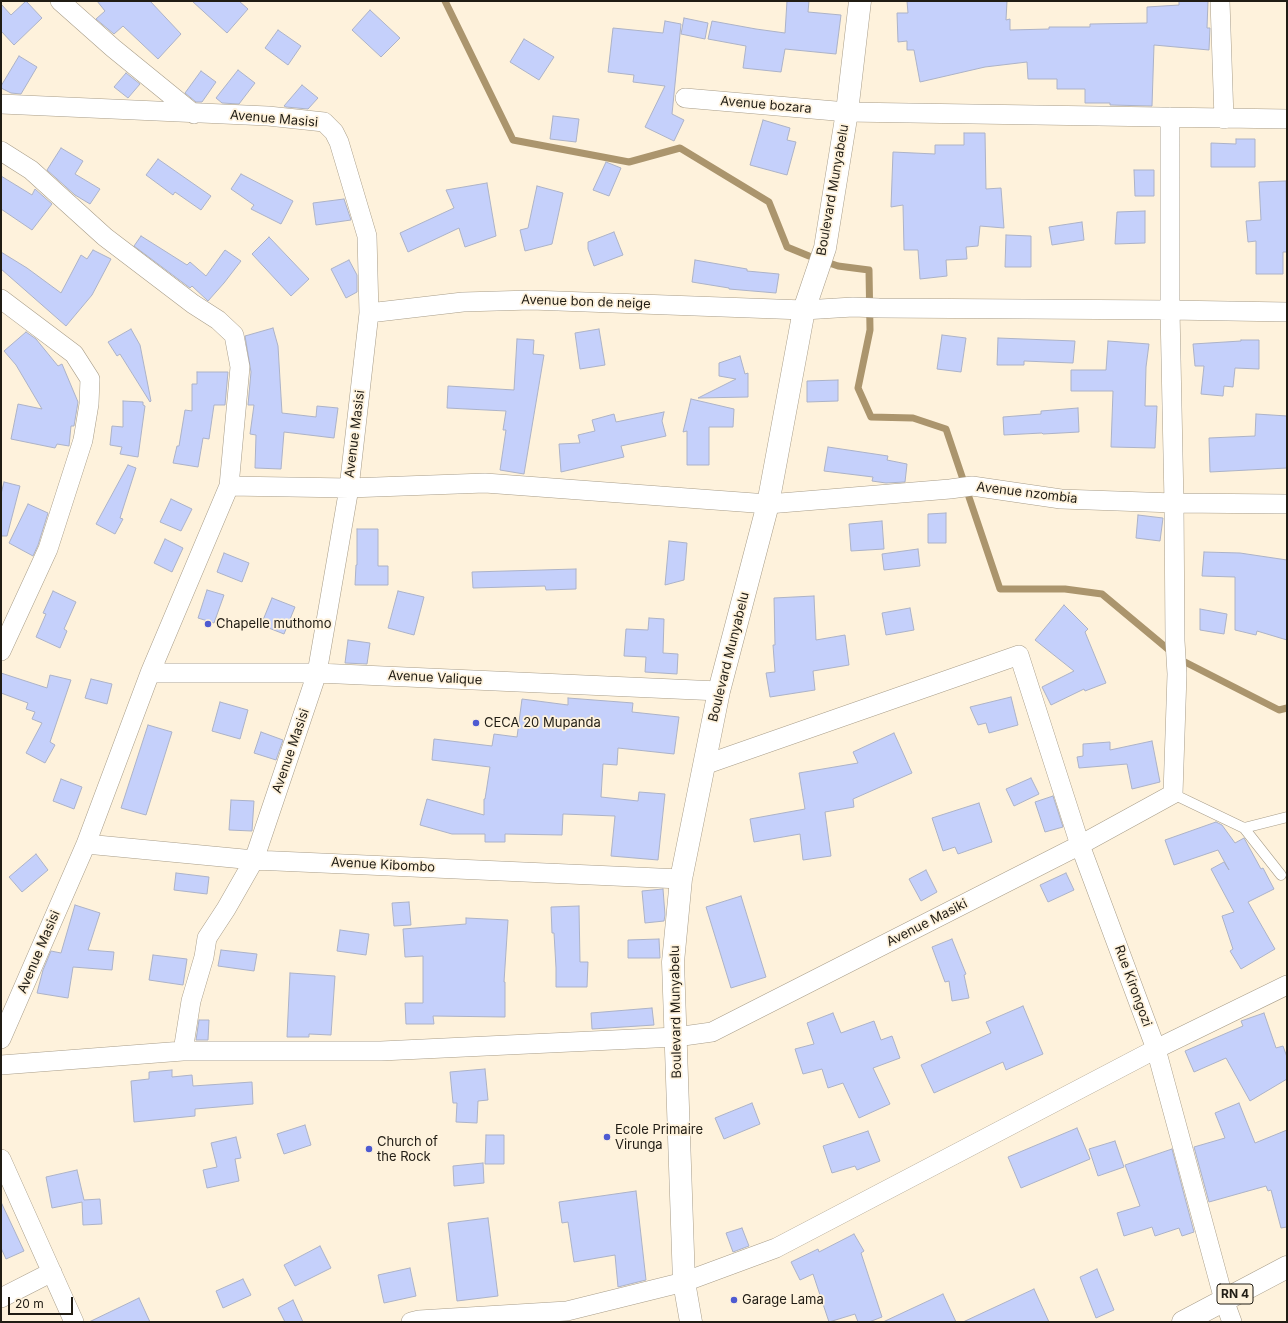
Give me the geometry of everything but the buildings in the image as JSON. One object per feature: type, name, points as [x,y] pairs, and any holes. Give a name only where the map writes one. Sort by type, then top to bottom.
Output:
[{"type":"main road","name":"Boulevard Munyabelu","points":[[691,1322],[684,1282],[673,962],[681,878],[719,691],[768,504],[804,310],[825,248],[847,112],[860,1]]},
{"type":"main road","name":"RN 4","points":[[1183,1322],[1287,1267]]},
{"type":"street","points":[[60,1],[194,114]]},
{"type":"street","points":[[1220,1],[1224,119]]},
{"type":"street","name":"Avenue bozara","points":[[685,98],[847,112],[1287,119]]},
{"type":"street","name":"Avenue Masisi","points":[[1,104],[194,114],[268,116],[324,122],[334,132],[340,142],[367,236],[369,312],[349,488],[317,673],[254,860],[226,909],[207,938],[204,957],[191,1001],[183,1051]]},
{"type":"street","points":[[1170,117],[1170,310],[1174,503],[1174,641],[1177,674],[1173,794]]},
{"type":"street","name":"Avenue Masisi","points":[[1,151],[32,170],[105,237],[193,304],[218,320],[234,335],[240,367],[229,486],[150,673],[86,844],[1,1039]]},
{"type":"street","points":[[1,299],[74,354],[90,379],[89,404],[83,440],[48,549],[1,651]]},
{"type":"street","name":"Avenue bon de neige","points":[[369,312],[463,302],[531,300],[804,310],[853,306],[879,308],[1287,312]]},
{"type":"street","name":"Avenue nzombia","points":[[229,486],[349,488],[485,483],[768,504],[972,486],[1061,499],[1174,503],[1287,504]]},
{"type":"street","name":"Rue Kirongozi","points":[[704,765],[1019,655],[1080,845],[1156,1049],[1224,1300],[1232,1322]]},
{"type":"street","name":"Avenue Valique","points":[[150,673],[317,673],[719,691]]},
{"type":"street","name":"Avenue Masiki","points":[[1,1065],[183,1051],[381,1051],[676,1037],[712,1032],[1080,845],[1173,794]]},
{"type":"street","name":"Avenue Kibombo","points":[[86,844],[254,860],[681,878]]},
{"type":"street","points":[[411,1322],[419,1320],[567,1311],[684,1282],[776,1248],[1156,1049],[1287,985]]},
{"type":"street","points":[[1,1159],[74,1322]]},
{"type":"street","points":[[1,1298],[52,1272]]},
{"type":"lane","points":[[1173,794],[1244,828],[1281,875]]},
{"type":"lane","points":[[1244,828],[1287,817]]},
{"type":"waterway","points":[[445,1],[513,140],[629,162],[680,148],[769,202],[787,247],[838,266],[869,270],[870,330],[858,388],[871,417],[913,418],[946,429],[1000,589],[1065,589],[1102,594],[1181,660],[1279,710],[1287,708]]},
{"type":"place","name":"Chapelle muthomo","points":[[208,624]]},
{"type":"place","name":"CECA 20 Mupanda","points":[[476,723]]},
{"type":"place","name":"Ecole Primaire Virunga","points":[[607,1137]]},
{"type":"place","name":"Church of the Rock","points":[[369,1149]]},
{"type":"place","name":"Garage Lama","points":[[734,1300]]}]
